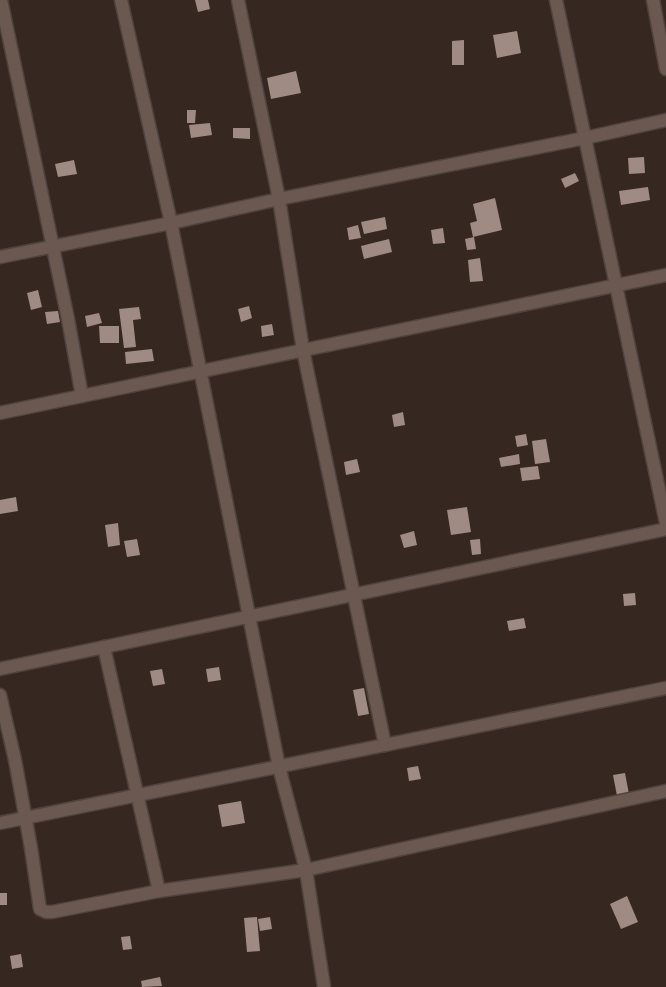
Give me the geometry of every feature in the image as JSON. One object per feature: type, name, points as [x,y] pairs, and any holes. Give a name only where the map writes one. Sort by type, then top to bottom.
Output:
[{"type":"street","points":[[1,0],[68,319],[82,396]]},
{"type":"street","points":[[121,0],[171,223],[279,766],[306,870],[324,987]]},
{"type":"street","points":[[238,0],[279,199],[303,350],[385,745]]},
{"type":"street","points":[[556,0],[666,523]]},
{"type":"street","points":[[653,0],[666,69]]},
{"type":"street","points":[[0,257],[666,120]]},
{"type":"street","points":[[0,413],[666,275]]},
{"type":"street","points":[[0,669],[666,529]]},
{"type":"street","points":[[104,647],[159,891]]},
{"type":"street","points":[[0,824],[666,688]]},
{"type":"street","points":[[0,695],[15,760],[40,909],[46,912],[159,891],[306,870],[666,792]]},
{"type":"building","points":[[195,0],[208,0],[210,9],[198,12]]},
{"type":"building","points":[[517,31],[521,53],[497,58],[493,35]]},
{"type":"building","points":[[464,40],[464,65],[452,65],[452,41]]},
{"type":"building","points":[[296,71],[301,93],[271,99],[267,78]]},
{"type":"building","points":[[187,110],[196,110],[195,123],[187,123]]},
{"type":"building","points":[[210,123],[212,135],[191,138],[189,125]]},
{"type":"building","points":[[233,128],[250,128],[250,139],[233,138]]},
{"type":"building","points":[[644,157],[645,173],[629,174],[628,158]]},
{"type":"building","points":[[74,160],[77,174],[58,177],[55,164]]},
{"type":"building","points":[[575,173],[579,181],[565,188],[561,179]]},
{"type":"building","points":[[648,187],[650,200],[621,205],[619,191]]},
{"type":"building","points":[[495,198],[502,230],[473,237],[470,223],[477,221],[473,204]]},
{"type":"building","points":[[385,217],[387,229],[364,234],[361,222]]},
{"type":"building","points":[[358,225],[361,238],[349,240],[347,228]]},
{"type":"building","points":[[443,228],[445,243],[433,244],[431,230]]},
{"type":"building","points":[[474,237],[476,249],[467,250],[465,239]]},
{"type":"building","points":[[389,239],[392,252],[364,259],[361,246]]},
{"type":"building","points":[[480,258],[483,281],[470,282],[468,260]]},
{"type":"building","points":[[38,290],[42,307],[31,310],[27,293]]},
{"type":"building","points":[[249,306],[252,318],[241,322],[238,309]]},
{"type":"building","points":[[139,307],[141,319],[133,320],[136,347],[124,348],[119,309]]},
{"type":"building","points":[[58,311],[60,322],[47,324],[45,312]]},
{"type":"building","points":[[99,313],[102,323],[87,327],[85,316]]},
{"type":"building","points":[[272,324],[274,335],[262,337],[261,326]]},
{"type":"building","points":[[99,326],[119,326],[119,343],[100,343]]},
{"type":"building","points":[[152,349],[154,361],[126,364],[125,352]]},
{"type":"building","points":[[403,412],[405,425],[394,427],[392,415]]},
{"type":"building","points":[[526,434],[528,445],[517,447],[515,436]]},
{"type":"building","points":[[546,439],[550,462],[535,464],[532,441]]},
{"type":"building","points":[[519,454],[520,464],[501,467],[499,458]]},
{"type":"building","points":[[357,459],[360,472],[346,475],[344,462]]},
{"type":"building","points":[[538,466],[540,479],[522,481],[520,468]]},
{"type":"building","points":[[16,497],[18,511],[0,514],[0,500]]},
{"type":"building","points":[[467,507],[471,532],[451,535],[447,510]]},
{"type":"building","points":[[118,523],[120,545],[108,547],[105,525]]},
{"type":"building","points":[[414,531],[417,545],[404,548],[400,535]]},
{"type":"building","points":[[137,539],[140,555],[127,557],[124,541]]},
{"type":"building","points":[[480,539],[481,554],[472,555],[470,540]]},
{"type":"building","points":[[635,593],[636,605],[624,606],[623,594]]},
{"type":"building","points":[[524,618],[526,628],[509,631],[507,621]]},
{"type":"building","points":[[219,667],[221,680],[208,682],[206,669]]},
{"type":"building","points":[[162,669],[165,684],[153,686],[150,671]]},
{"type":"building","points":[[364,688],[369,714],[358,716],[353,690]]},
{"type":"building","points":[[418,766],[421,779],[409,781],[407,768]]},
{"type":"building","points":[[625,773],[629,794],[617,796],[613,775]]},
{"type":"building","points":[[241,801],[245,823],[222,827],[218,805]]},
{"type":"building","points":[[0,893],[7,893],[7,905],[0,905]]},
{"type":"building","points":[[627,896],[638,922],[621,929],[610,904]]},
{"type":"building","points":[[257,917],[260,951],[247,952],[244,918]]},
{"type":"building","points":[[270,917],[272,929],[260,931],[258,919]]},
{"type":"building","points":[[130,936],[132,949],[123,950],[121,937]]},
{"type":"building","points":[[21,954],[23,967],[12,969],[10,956]]},
{"type":"building","points":[[160,977],[162,986],[142,987],[141,981]]}]
